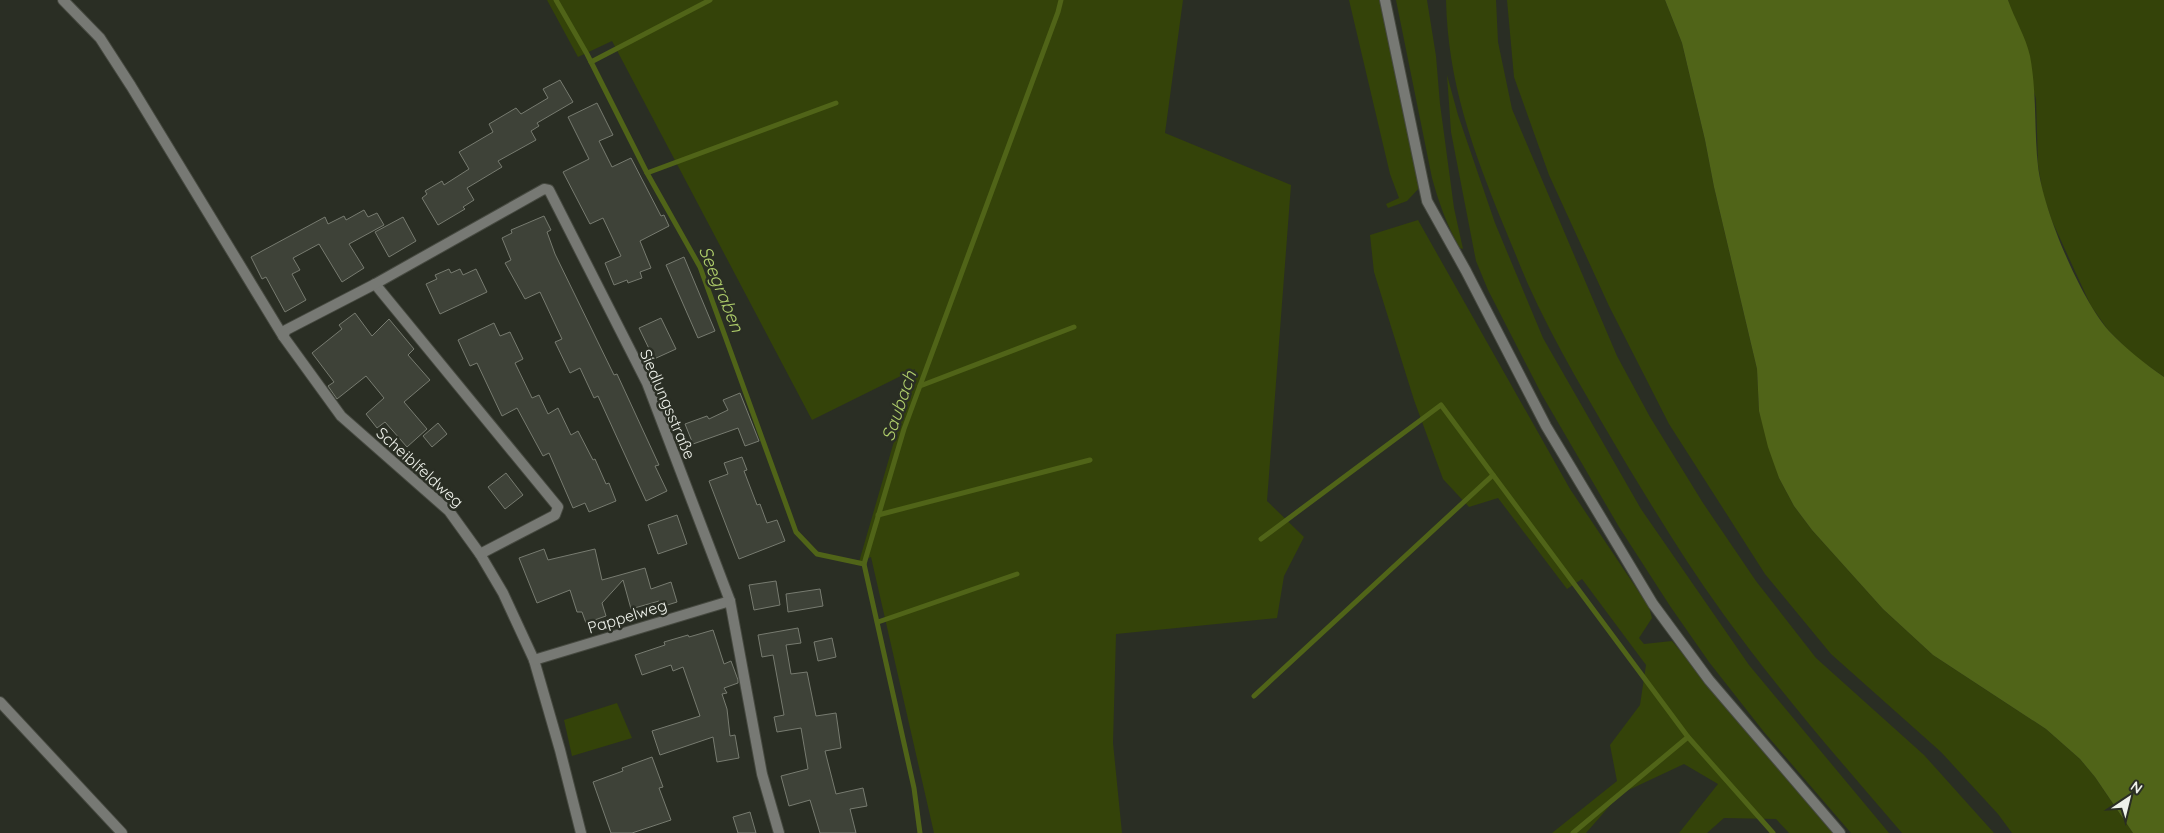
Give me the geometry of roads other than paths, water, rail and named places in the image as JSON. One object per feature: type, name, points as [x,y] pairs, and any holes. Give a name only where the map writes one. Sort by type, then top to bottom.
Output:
[{"type":"street","name":"Scheiblfeldweg","points":[[63,0],[100,38],[283,336],[341,416],[449,511],[480,554],[503,593],[534,660],[581,833]]},
{"type":"street","points":[[1385,0],[1426,201],[1466,271],[1546,426],[1653,604],[1710,680],[1840,833]]},
{"type":"street","name":"Siedlungsstraße","points":[[283,336],[286,330],[375,284],[544,189],[549,190],[647,383],[730,601],[762,774],[779,833]]},
{"type":"street","points":[[375,284],[558,507],[556,515],[480,554]]},
{"type":"street","name":"Pappelweg","points":[[534,660],[730,601]]},
{"type":"street","points":[[0,702],[122,833]]},
{"type":"waterway","name":"Seegraben","points":[[556,0],[587,54],[647,173],[700,267],[796,532],[817,554],[864,564]]},
{"type":"waterway","points":[[591,62],[710,0]]},
{"type":"waterway","name":"Saubach","points":[[920,833],[914,788],[864,564],[904,429],[1061,0]]},
{"type":"waterway","points":[[647,173],[836,103]]},
{"type":"waterway","points":[[920,386],[1074,327]]},
{"type":"waterway","points":[[1261,539],[1441,405],[1688,737],[1773,833]]},
{"type":"waterway","points":[[878,515],[1090,460]]},
{"type":"waterway","points":[[1254,696],[1493,475]]},
{"type":"waterway","points":[[878,622],[1017,574]]},
{"type":"waterway","points":[[1573,833],[1688,737]]}]
